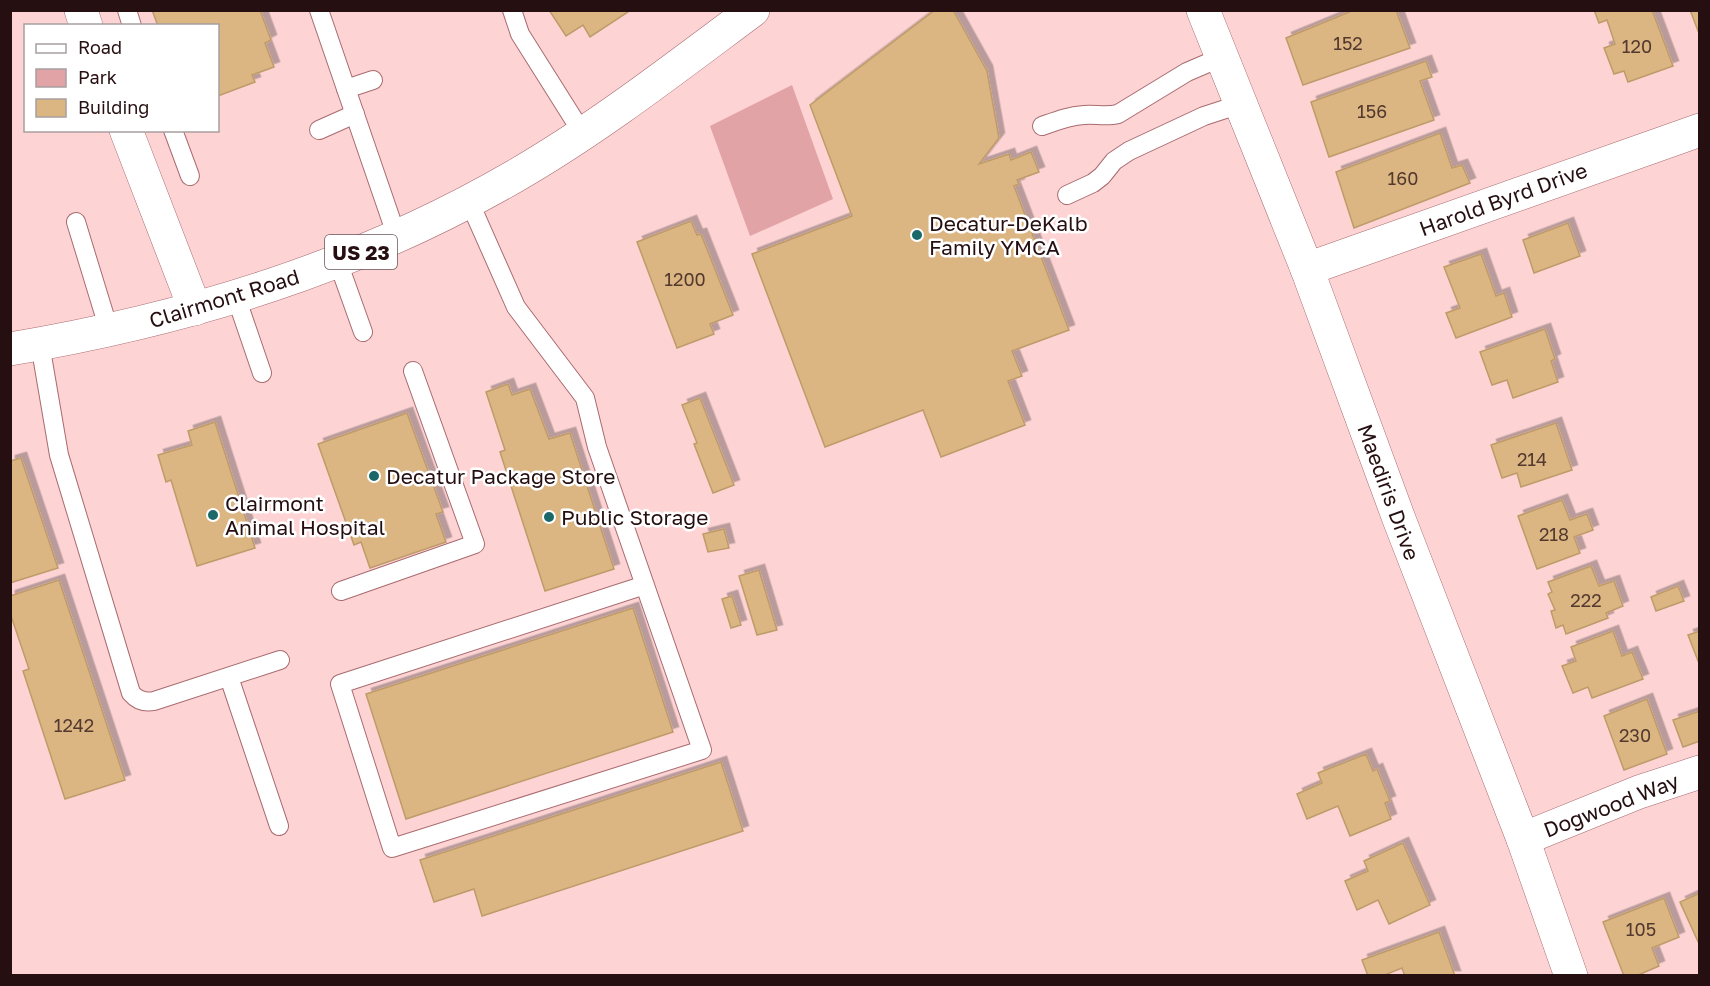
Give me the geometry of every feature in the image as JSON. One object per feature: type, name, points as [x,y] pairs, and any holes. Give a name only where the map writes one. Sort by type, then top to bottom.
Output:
[{"type":"street","name":"Clairmont Road","points":[[25,346],[109,330],[236,297],[296,278],[397,237],[515,176],[583,134],[753,10]]},
{"type":"street","name":"Maediris Drive","points":[[1203,10],[1307,269],[1571,975]]},
{"type":"street","name":"Harold Byrd Drive","points":[[1307,269],[1700,130]]},
{"type":"street","points":[[127,132],[195,309]]},
{"type":"street","name":"Dogwood Way","points":[[1522,839],[1639,792],[1700,772]]},
{"type":"lane","points":[[319,10],[397,237]]},
{"type":"lane","points":[[512,10],[520,34],[583,134]]},
{"type":"lane","points":[[1042,126],[1068,116],[1118,114],[1187,72],[1222,57]]},
{"type":"lane","points":[[346,89],[373,80]]},
{"type":"lane","points":[[1067,195],[1093,183],[1114,161],[1129,151],[1204,116],[1240,104]]},
{"type":"lane","points":[[319,130],[355,114]]},
{"type":"lane","points":[[174,132],[190,176]]},
{"type":"lane","points":[[469,201],[516,307],[585,398],[597,447],[645,585],[702,750],[392,848],[340,684],[645,585]]},
{"type":"lane","points":[[76,222],[109,330]]},
{"type":"lane","points":[[338,262],[363,332]]},
{"type":"lane","points":[[236,297],[262,373]]},
{"type":"lane","points":[[25,346],[131,693],[139,700],[148,702],[280,660]]},
{"type":"lane","points":[[340,591],[475,544],[413,371]]},
{"type":"lane","points":[[229,676],[279,826]]},
{"type":"green space","points":[[792,85],[833,199],[750,236],[710,126]]},
{"type":"building","points":[[152,10],[260,10],[271,40],[265,43],[274,67],[252,75],[255,82],[219,96],[219,24],[157,24]]},
{"type":"building","points":[[549,10],[631,10],[590,37],[583,25],[566,36]]},
{"type":"building","name":"Decatur-DeKalb Family YMCA","points":[[935,10],[953,10],[987,71],[999,138],[979,164],[1009,154],[1011,160],[1031,152],[1039,172],[1017,180],[1019,184],[1014,186],[1069,330],[1012,351],[1022,376],[1008,381],[1025,425],[941,457],[923,410],[825,447],[752,254],[852,216],[810,105]]},
{"type":"building","points":[[1354,10],[1396,10],[1410,48],[1303,85],[1286,38]]},
{"type":"building","points":[[1594,10],[1652,10],[1673,66],[1628,82],[1624,71],[1614,74],[1604,48],[1615,44],[1607,20],[1599,23]]},
{"type":"building","points":[[1690,10],[1700,10],[1700,36]]},
{"type":"building","points":[[1426,61],[1432,77],[1420,81],[1434,120],[1329,157],[1311,102]]},
{"type":"building","points":[[1440,133],[1452,168],[1462,165],[1470,183],[1354,228],[1336,172]]},
{"type":"building","points":[[691,221],[697,235],[701,234],[733,315],[710,324],[714,334],[677,348],[637,242]]},
{"type":"building","points":[[1568,223],[1580,256],[1534,273],[1523,240]]},
{"type":"building","points":[[1481,254],[1496,296],[1504,293],[1512,317],[1456,338],[1446,313],[1460,308],[1444,267]]},
{"type":"building","points":[[1545,329],[1555,359],[1551,361],[1558,382],[1513,398],[1507,380],[1492,385],[1480,352]]},
{"type":"building","points":[[508,384],[512,395],[530,389],[549,439],[570,433],[614,569],[545,591],[500,452],[505,450],[486,392]]},
{"type":"building","points":[[700,398],[734,485],[713,493],[682,405]]},
{"type":"building","points":[[407,413],[443,512],[436,514],[446,542],[370,568],[361,542],[354,545],[318,444]]},
{"type":"building","name":"Clairmont Animal Hospital","points":[[215,422],[255,548],[197,566],[171,480],[166,482],[158,455],[192,445],[188,431]]},
{"type":"building","points":[[1556,423],[1572,470],[1521,487],[1517,473],[1502,478],[1491,445]]},
{"type":"building","points":[[21,458],[58,568],[10,583],[10,461]]},
{"type":"building","points":[[1562,500],[1570,520],[1587,514],[1593,530],[1574,537],[1580,553],[1537,569],[1518,516]]},
{"type":"building","points":[[724,529],[729,548],[708,552],[703,534]]},
{"type":"building","points":[[1591,566],[1599,586],[1614,581],[1623,606],[1606,613],[1608,618],[1566,634],[1563,625],[1556,628],[1551,611],[1555,610],[1548,594],[1552,592],[1548,582]]},
{"type":"building","points":[[759,570],[777,630],[757,635],[739,576]]},
{"type":"building","points":[[59,580],[125,780],[65,799],[23,671],[29,669],[10,613],[10,596]]},
{"type":"building","points":[[1678,586],[1684,601],[1656,611],[1651,597]]},
{"type":"building","points":[[732,596],[741,625],[731,628],[722,599]]},
{"type":"building","points":[[633,608],[673,732],[406,819],[366,694]]},
{"type":"building","points":[[1613,631],[1622,656],[1632,652],[1643,679],[1592,698],[1588,687],[1573,693],[1562,666],[1576,661],[1571,647]]},
{"type":"building","points":[[1700,631],[1700,666],[1688,635]]},
{"type":"building","points":[[1647,699],[1667,754],[1624,770],[1604,716]]},
{"type":"building","points":[[1700,711],[1700,741],[1683,747],[1673,720]]},
{"type":"building","points":[[1366,754],[1373,771],[1377,769],[1390,801],[1385,803],[1391,819],[1350,836],[1338,806],[1307,819],[1297,794],[1322,783],[1318,773]]},
{"type":"building","points":[[721,762],[743,831],[482,916],[474,889],[434,902],[420,860]]},
{"type":"building","points":[[1403,843],[1430,905],[1389,924],[1378,900],[1357,910],[1345,881],[1368,871],[1364,861]]},
{"type":"building","points":[[1700,893],[1700,946],[1680,902]]},
{"type":"building","points":[[1664,898],[1679,937],[1652,948],[1659,966],[1636,976],[1624,976],[1603,922]]},
{"type":"building","points":[[1439,932],[1455,976],[1405,976],[1402,968],[1382,976],[1368,976],[1362,960]]},
{"type":"place","name":"Decatur-DeKalb Family YMCA","points":[[917,235]]},
{"type":"place","name":"Decatur Package Store","points":[[374,476]]},
{"type":"place","name":"Clairmont Animal Hospital","points":[[213,515]]},
{"type":"place","name":"Public Storage","points":[[549,517]]}]
